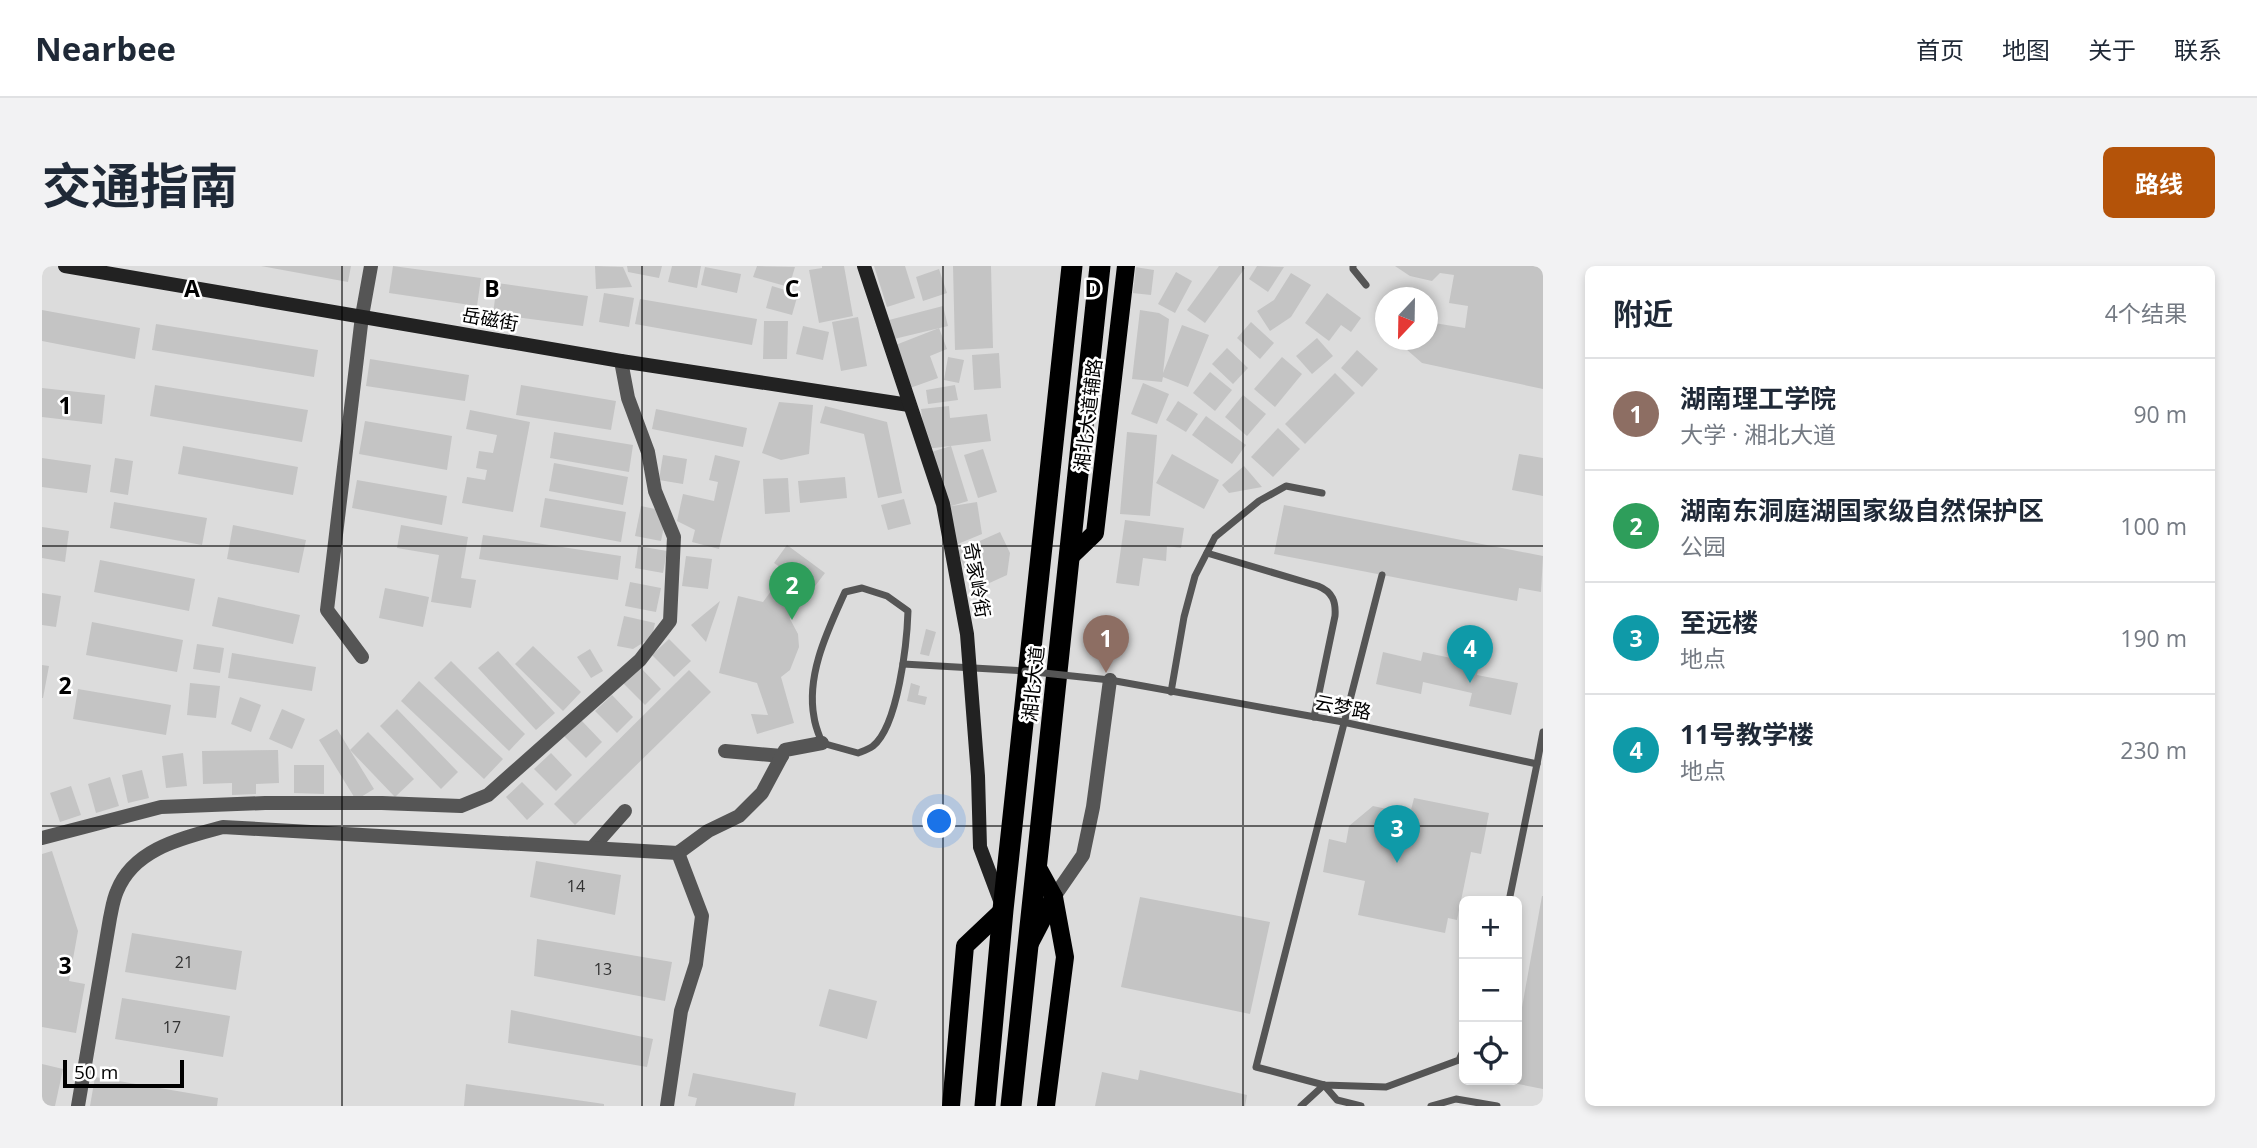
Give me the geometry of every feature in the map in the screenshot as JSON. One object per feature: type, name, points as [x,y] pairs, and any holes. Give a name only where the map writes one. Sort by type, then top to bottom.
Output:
[{"type":"highway","name":"湘北大道","points":[[985,1106],[1003,910],[1072,266]]},
{"type":"highway","name":"湘北大道","points":[[1011,1106],[1100,266]]},
{"type":"main road","name":"湘北大道辅路","points":[[1069,558],[1095,533],[1126,266]]},
{"type":"main road","points":[[1037,866],[1054,897],[1065,957],[1046,1106]]},
{"type":"main road","points":[[1029,945],[1054,897]]},
{"type":"main road","points":[[951,1106],[965,946],[1003,910]]},
{"type":"street","name":"岳磁街","points":[[65,266],[621,360],[909,405]]},
{"type":"street","points":[[362,657],[327,610],[362,316],[371,266]]},
{"type":"street","name":"奇家岭街","points":[[864,266],[943,504],[965,622],[970,666],[980,847],[1003,910]]},
{"type":"street","points":[[42,838],[162,807],[265,803],[461,806],[488,795],[640,660],[670,621],[674,537],[654,491],[648,452],[628,398],[621,360]]},
{"type":"street","points":[[1054,897],[1083,855],[1093,807],[1110,680]]},
{"type":"street","points":[[78,1106],[117,890],[137,861],[173,841],[223,827],[678,853],[708,831],[739,816],[762,793],[785,750],[822,743]]},
{"type":"street","points":[[725,751],[782,756]]},
{"type":"street","points":[[593,847],[625,811]]},
{"type":"street","points":[[667,1106],[681,1011],[696,964],[702,916],[678,853]]},
{"type":"lane","points":[[1353,266],[1366,285]]},
{"type":"lane","points":[[1171,692],[1184,617],[1195,576],[1215,537],[1259,501],[1286,486],[1322,493]]},
{"type":"lane","points":[[1207,553],[1318,586],[1332,595],[1335,616],[1314,717]]},
{"type":"lane","points":[[1382,575],[1256,1067],[1324,1085],[1386,1087],[1459,1060]]},
{"type":"lane","points":[[862,588],[887,596],[908,611],[903,664],[886,729],[873,746],[858,753],[822,743],[813,716],[815,677],[823,642],[845,592],[862,588]]},
{"type":"lane","name":"云梦路","points":[[903,664],[970,666],[1110,680],[1343,722],[1537,764]]},
{"type":"lane","points":[[1510,896],[1543,732]]},
{"type":"lane","points":[[1301,1106],[1324,1085]]},
{"type":"lane","points":[[1324,1085],[1336,1100],[1362,1106]]},
{"type":"lane","points":[[1431,1106],[1456,1098],[1497,1106]]},
{"type":"shaded area","points":[[42,266],[1543,266],[1543,1106],[42,1106]]},
{"type":"building","points":[[261,266],[351,266],[348,282]]},
{"type":"building","points":[[393,266],[481,278],[477,306],[389,293]]},
{"type":"building","points":[[595,266],[623,267],[632,287],[596,289]]},
{"type":"building","points":[[627,266],[662,266],[659,278],[628,272]]},
{"type":"building","points":[[672,266],[701,266],[697,288],[668,282]]},
{"type":"building","points":[[757,266],[795,267],[789,287],[753,277]]},
{"type":"building","points":[[822,266],[844,266],[853,316],[819,323],[809,270]]},
{"type":"building","points":[[874,266],[905,266],[915,298],[887,307]]},
{"type":"building","points":[[953,266],[991,266],[993,348],[955,350]]},
{"type":"building","points":[[1219,266],[1245,268],[1205,323],[1187,310]]},
{"type":"building","points":[[1257,266],[1284,267],[1268,292],[1249,279]]},
{"type":"building","points":[[1395,266],[1543,268],[1543,389],[1422,363],[1407,350],[1438,350],[1438,324],[1465,328],[1468,306],[1449,303],[1454,275],[1440,273],[1432,281],[1410,276]]},
{"type":"building","points":[[705,267],[741,274],[737,293],[701,285]]},
{"type":"building","points":[[1135,267],[1154,270],[1151,295],[1132,293]]},
{"type":"building","points":[[939,269],[947,293],[923,301],[916,277]]},
{"type":"building","points":[[1176,272],[1192,281],[1175,313],[1158,304]]},
{"type":"building","points":[[1291,273],[1311,285],[1291,317],[1270,331],[1257,311],[1274,300]]},
{"type":"building","points":[[497,283],[588,296],[583,326],[493,314]]},
{"type":"building","points":[[772,286],[798,294],[792,315],[766,308]]},
{"type":"building","points":[[604,293],[634,298],[629,327],[599,322]]},
{"type":"building","points":[[1327,293],[1361,318],[1351,332],[1341,325],[1329,341],[1305,323]]},
{"type":"building","points":[[640,299],[757,319],[752,345],[635,324]]},
{"type":"building","points":[[943,306],[948,326],[894,339],[889,320]]},
{"type":"building","points":[[42,310],[140,328],[135,359],[42,341]]},
{"type":"building","points":[[1140,310],[1159,313],[1169,319],[1163,373],[1182,325],[1209,335],[1188,387],[1163,377],[1162,382],[1132,379]]},
{"type":"building","points":[[858,317],[867,366],[841,371],[832,322]]},
{"type":"building","points":[[764,321],[788,321],[787,359],[763,359]]},
{"type":"building","points":[[1251,322],[1274,343],[1260,359],[1237,338]]},
{"type":"building","points":[[156,324],[318,350],[314,377],[152,350]]},
{"type":"building","points":[[803,326],[829,332],[823,360],[796,354]]},
{"type":"building","points":[[939,328],[947,349],[930,356],[938,378],[910,388],[893,346]]},
{"type":"building","points":[[1317,338],[1333,356],[1312,374],[1296,356]]},
{"type":"building","points":[[1227,348],[1248,368],[1233,384],[1212,364]]},
{"type":"building","points":[[1357,350],[1378,369],[1362,387],[1341,368]]},
{"type":"building","points":[[999,353],[1001,388],[974,390],[972,355]]},
{"type":"building","points":[[948,357],[964,360],[959,383],[944,380]]},
{"type":"building","points":[[1282,357],[1302,374],[1275,407],[1254,389]]},
{"type":"building","points":[[370,359],[469,375],[465,401],[366,386]]},
{"type":"building","points":[[1210,372],[1232,390],[1215,411],[1193,393]]},
{"type":"building","points":[[1335,373],[1355,393],[1305,444],[1285,424]]},
{"type":"building","points":[[1143,383],[1169,394],[1157,424],[1131,414]]},
{"type":"building","points":[[155,385],[308,410],[302,442],[150,416]]},
{"type":"building","points":[[521,385],[616,401],[611,430],[516,415]]},
{"type":"building","points":[[955,385],[958,400],[928,404],[926,390]]},
{"type":"building","points":[[42,388],[105,395],[102,424],[42,417]]},
{"type":"building","points":[[1243,395],[1266,414],[1247,436],[1225,417]]},
{"type":"building","points":[[1178,401],[1198,414],[1186,432],[1166,420]]},
{"type":"building","points":[[779,402],[813,405],[809,454],[781,460],[762,453]]},
{"type":"building","points":[[825,406],[887,422],[902,493],[878,498],[864,434],[820,423]]},
{"type":"building","points":[[949,406],[950,418],[987,414],[991,441],[926,449],[921,409]]},
{"type":"building","points":[[656,409],[747,428],[743,447],[652,429]]},
{"type":"building","points":[[470,410],[530,422],[513,512],[462,503],[467,477],[485,480],[487,470],[476,468],[479,451],[493,453],[497,435],[466,429]]},
{"type":"building","points":[[1206,416],[1246,445],[1232,464],[1192,435]]},
{"type":"building","points":[[365,421],[452,436],[447,470],[359,454]]},
{"type":"building","points":[[1278,428],[1300,449],[1273,477],[1251,457]]},
{"type":"building","points":[[554,432],[633,445],[629,472],[550,458]]},
{"type":"building","points":[[1127,432],[1157,435],[1150,516],[1120,514]]},
{"type":"building","points":[[183,446],[298,467],[293,495],[178,474]]},
{"type":"building","points":[[951,446],[968,501],[948,507],[931,452]]},
{"type":"building","points":[[983,449],[997,492],[978,498],[964,455]]},
{"type":"building","points":[[1172,454],[1219,480],[1204,509],[1156,483]]},
{"type":"building","points":[[1519,454],[1543,458],[1543,496],[1512,490]]},
{"type":"building","points":[[663,455],[687,459],[683,484],[659,480]]},
{"type":"building","points":[[715,455],[740,461],[719,549],[692,542],[695,530],[677,521],[683,494],[714,501],[718,482],[709,480]]},
{"type":"building","points":[[42,458],[91,465],[87,493],[42,487]]},
{"type":"building","points":[[115,458],[133,461],[128,495],[110,492]]},
{"type":"building","points":[[554,463],[628,477],[623,505],[549,491]]},
{"type":"building","points":[[1244,466],[1262,487],[1229,493],[1222,485]]},
{"type":"building","points":[[845,477],[847,498],[800,503],[798,481]]},
{"type":"building","points":[[788,478],[790,512],[765,514],[763,479]]},
{"type":"building","points":[[357,480],[447,496],[442,525],[352,508]]},
{"type":"building","points":[[545,498],[626,512],[621,542],[540,527]]},
{"type":"building","points":[[904,499],[911,524],[888,530],[881,505]]},
{"type":"building","points":[[114,502],[207,518],[202,545],[110,528]]},
{"type":"building","points":[[977,502],[982,534],[953,546],[946,507]]},
{"type":"building","points":[[1284,505],[1543,556],[1541,592],[1519,588],[1517,601],[1274,554]]},
{"type":"building","points":[[641,506],[655,509],[664,526],[661,541],[635,536]]},
{"type":"building","points":[[1125,520],[1184,528],[1181,548],[1167,546],[1166,561],[1143,558],[1139,586],[1116,583]]},
{"type":"building","points":[[233,525],[306,540],[299,573],[227,559]]},
{"type":"building","points":[[401,525],[468,537],[461,578],[476,580],[471,608],[431,602],[439,555],[397,548]]},
{"type":"building","points":[[42,527],[69,531],[65,562],[42,558]]},
{"type":"building","points":[[1000,532],[1010,553],[1007,575],[974,590],[957,551]]},
{"type":"building","points":[[483,535],[621,556],[618,580],[479,559]]},
{"type":"building","points":[[787,545],[825,573],[790,619],[798,634],[799,647],[790,670],[781,677],[794,723],[757,734],[751,714],[768,715],[757,683],[719,673],[738,596],[763,602],[786,571],[774,563]]},
{"type":"building","points":[[638,546],[667,551],[663,573],[635,568]]},
{"type":"building","points":[[686,556],[712,559],[708,589],[682,586]]},
{"type":"building","points":[[100,560],[195,579],[189,611],[94,592]]},
{"type":"building","points":[[630,582],[661,588],[656,612],[625,606]]},
{"type":"building","points":[[385,588],[429,597],[423,627],[379,618]]},
{"type":"building","points":[[42,593],[61,596],[56,627],[42,625]]},
{"type":"building","points":[[218,597],[300,615],[293,644],[212,626]]},
{"type":"building","points":[[720,601],[706,642],[691,625]]},
{"type":"building","points":[[624,616],[655,623],[652,637],[633,649],[617,646]]},
{"type":"building","points":[[92,622],[183,640],[177,672],[86,655]]},
{"type":"building","points":[[926,629],[936,632],[929,656],[920,654]]},
{"type":"building","points":[[669,639],[691,661],[674,677],[652,655]]},
{"type":"building","points":[[197,644],[224,648],[220,673],[193,669]]},
{"type":"building","points":[[533,646],[581,692],[563,711],[515,664]]},
{"type":"building","points":[[590,649],[603,671],[591,678],[577,657]]},
{"type":"building","points":[[498,651],[555,713],[536,730],[478,668]]},
{"type":"building","points":[[1383,652],[1421,661],[1423,652],[1479,664],[1477,675],[1518,683],[1511,715],[1469,706],[1472,693],[1423,682],[1421,694],[1376,684]]},
{"type":"building","points":[[232,653],[316,667],[312,691],[228,678]]},
{"type":"building","points":[[451,661],[525,734],[509,751],[434,678]]},
{"type":"building","points":[[42,665],[49,666],[43,698],[42,698]]},
{"type":"building","points":[[640,667],[661,689],[645,705],[623,683]]},
{"type":"building","points":[[689,670],[711,692],[575,825],[554,804]]},
{"type":"building","points":[[419,681],[503,759],[484,779],[401,701]]},
{"type":"building","points":[[190,683],[220,686],[216,718],[187,715]]},
{"type":"building","points":[[911,683],[920,686],[918,695],[927,697],[925,705],[907,701]]},
{"type":"building","points":[[78,689],[171,705],[166,735],[73,719]]},
{"type":"building","points":[[612,695],[633,717],[617,733],[595,711]]},
{"type":"building","points":[[240,697],[261,705],[251,732],[231,724]]},
{"type":"building","points":[[282,709],[305,719],[292,749],[269,739]]},
{"type":"building","points":[[397,709],[458,772],[441,789],[380,726]]},
{"type":"building","points":[[581,720],[602,742],[586,758],[564,736]]},
{"type":"building","points":[[337,729],[374,789],[356,800],[319,740]]},
{"type":"building","points":[[368,732],[414,779],[395,797],[350,750]]},
{"type":"building","points":[[278,750],[279,783],[256,784],[256,794],[232,795],[232,783],[203,784],[202,751]]},
{"type":"building","points":[[183,753],[187,786],[166,788],[162,756]]},
{"type":"building","points":[[551,753],[572,775],[556,791],[534,769]]},
{"type":"building","points":[[294,765],[324,765],[324,794],[294,793]]},
{"type":"building","points":[[142,770],[149,798],[128,803],[122,775]]},
{"type":"building","points":[[110,777],[119,806],[96,813],[88,784]]},
{"type":"building","points":[[522,782],[544,804],[527,820],[506,797]]},
{"type":"building","points":[[71,786],[81,815],[60,822],[50,793]]},
{"type":"building","points":[[1414,798],[1489,813],[1481,854],[1471,852],[1462,896],[1459,896],[1457,920],[1448,918],[1445,933],[1358,915],[1365,881],[1323,872],[1329,839],[1346,843],[1349,826],[1373,806],[1410,814]]},
{"type":"building","points":[[52,851],[78,931],[69,981],[85,984],[76,1033],[42,1027],[42,854]]},
{"type":"building","points":[[536,861],[621,875],[615,915],[530,897]]},
{"type":"building","points":[[1543,896],[1543,1089],[1522,1085],[1522,1007]]},
{"type":"building","points":[[1140,897],[1270,922],[1250,1014],[1121,987]]},
{"type":"building","points":[[132,933],[242,951],[236,990],[125,972]]},
{"type":"building","points":[[537,939],[672,962],[665,1001],[534,976]]},
{"type":"building","points":[[829,989],[877,1001],[867,1039],[819,1026]]},
{"type":"building","points":[[122,998],[230,1016],[223,1057],[115,1039]]},
{"type":"building","points":[[511,1010],[653,1039],[647,1067],[508,1043]]},
{"type":"building","points":[[42,1064],[63,1069],[55,1106],[42,1106]]},
{"type":"building","points":[[1140,1070],[1247,1095],[1245,1106],[1095,1106],[1102,1072],[1138,1080]]},
{"type":"building","points":[[693,1073],[796,1093],[794,1106],[695,1106],[697,1098],[688,1096]]},
{"type":"building","points":[[95,1077],[218,1098],[217,1106],[90,1106]]},
{"type":"building","points":[[466,1084],[604,1104],[604,1106],[464,1106]]},
{"type":"place","name":"湖南东洞庭湖国家级自然保护区","points":[[792,620]]},
{"type":"place","name":"湖南理工学院","points":[[1106,673]]},
{"type":"place","name":"11号教学楼","points":[[1470,683]]},
{"type":"place","name":"至远楼","points":[[1397,863]]}]
